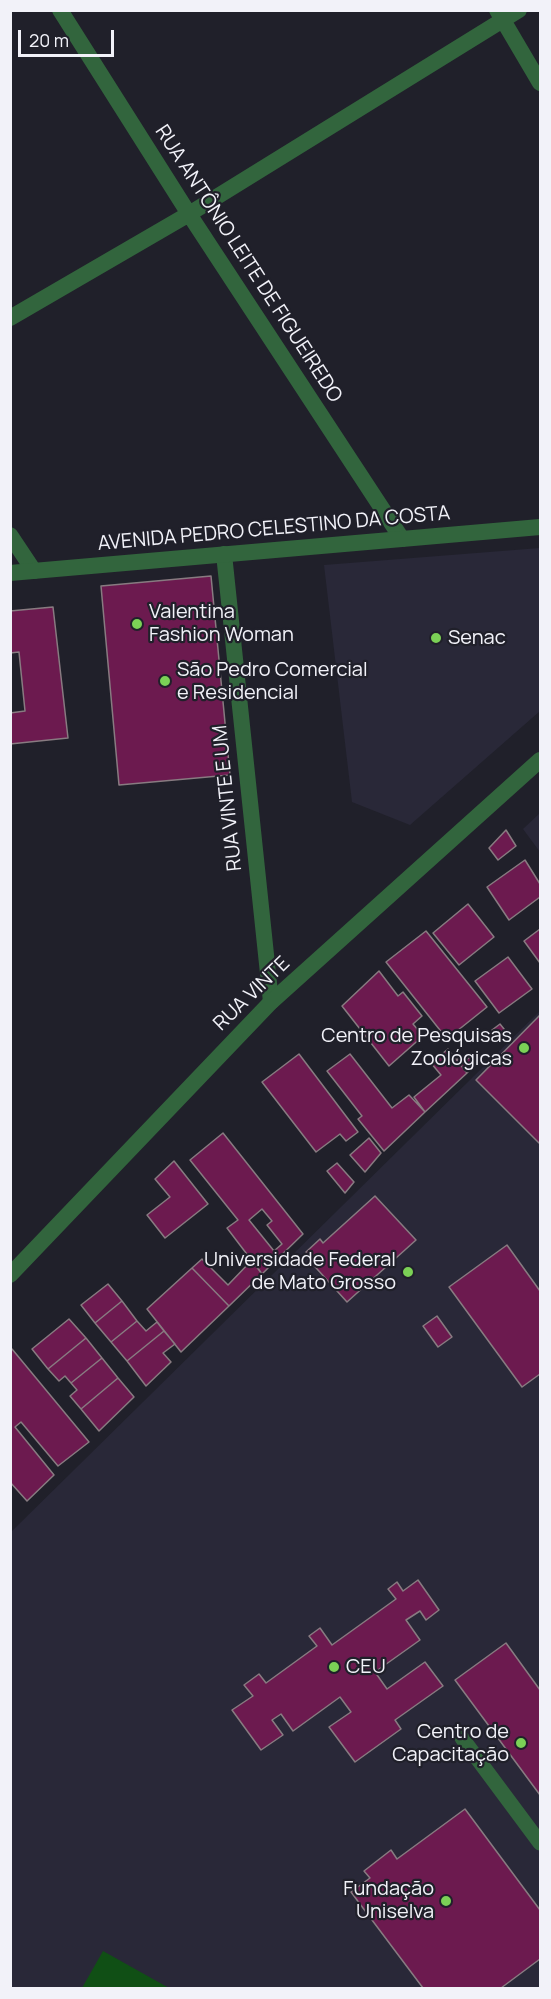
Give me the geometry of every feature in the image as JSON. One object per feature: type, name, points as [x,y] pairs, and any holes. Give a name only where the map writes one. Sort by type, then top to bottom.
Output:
[{"type":"street","name":"RUA ANTÔNIO LEITE DE FIGUEIREDO","points":[[60,10],[189,214],[402,539]]},
{"type":"street","points":[[10,318],[189,214],[500,16],[519,10]]},
{"type":"street","points":[[500,16],[540,83]]},
{"type":"street","name":"AVENIDA PEDRO CELESTINO DA COSTA","points":[[10,573],[540,528]]},
{"type":"street","points":[[10,535],[34,571]]},
{"type":"street","name":"RUA VINTE E UM","points":[[224,554],[271,1002]]},
{"type":"street","name":"RUA VINTE","points":[[10,1275],[271,1002],[540,760]]},
{"type":"lane","points":[[462,1738],[540,1843]]},
{"type":"shaded area","name":"Senac","points":[[540,548],[540,711],[410,825],[352,802],[324,565]]},
{"type":"shaded area","points":[[540,813],[540,852],[523,829]]},
{"type":"shaded area","name":"Universidade Federal de Mato Grosso","points":[[540,1011],[540,1988],[11,1988],[10,1533]]},
{"type":"green space","points":[[103,1951],[169,1988],[82,1988]]},
{"type":"building","name":"São Pedro Comercial e Residencial","points":[[211,576],[230,775],[119,785],[101,586]]},
{"type":"building","points":[[53,607],[68,738],[10,744],[10,713],[25,711],[19,652],[10,653],[10,611]]},
{"type":"building","points":[[506,830],[516,846],[498,860],[489,848]]},
{"type":"building","points":[[525,860],[540,884],[540,897],[509,920],[487,887]]},
{"type":"building","points":[[468,904],[494,937],[459,965],[433,933]]},
{"type":"building","points":[[540,929],[540,963],[524,941]]},
{"type":"building","points":[[426,931],[487,1007],[447,1039],[386,962]]},
{"type":"building","points":[[508,957],[532,989],[499,1013],[475,981]]},
{"type":"building","points":[[379,971],[398,996],[403,992],[422,1016],[413,1024],[423,1036],[389,1066],[342,1006]]},
{"type":"building","name":"Centro de Pesquisas Zoológicas","points":[[540,1015],[540,1142],[539,1143],[476,1080]]},
{"type":"building","points":[[500,1024],[508,1034],[501,1041],[492,1030]]},
{"type":"building","points":[[448,1049],[467,1073],[425,1112],[414,1097],[441,1075],[431,1063]]},
{"type":"building","points":[[299,1054],[358,1132],[346,1141],[340,1134],[316,1152],[262,1082]]},
{"type":"building","points":[[350,1054],[392,1108],[409,1095],[425,1112],[384,1151],[358,1119],[362,1116],[327,1071]]},
{"type":"building","points":[[461,1056],[465,1061],[470,1057],[476,1064],[467,1073],[457,1060]]},
{"type":"building","points":[[223,1133],[303,1234],[262,1274],[227,1228],[238,1220],[190,1160]],"holes":[[[262,1209],[272,1221],[267,1225],[282,1244],[274,1251],[249,1220]]]},
{"type":"building","points":[[369,1138],[381,1153],[365,1172],[350,1155]]},
{"type":"building","points":[[174,1161],[208,1204],[165,1238],[147,1215],[170,1197],[155,1179]]},
{"type":"building","points":[[337,1163],[354,1182],[345,1193],[327,1171]]},
{"type":"building","points":[[375,1196],[416,1240],[347,1302],[308,1259],[310,1257],[306,1252],[320,1239],[323,1243]]},
{"type":"building","points":[[507,1245],[540,1291],[540,1374],[522,1387],[449,1287]]},
{"type":"building","points":[[202,1259],[228,1285],[252,1260],[262,1274],[229,1306],[192,1268]]},
{"type":"building","points":[[192,1268],[229,1306],[181,1352],[147,1309]]},
{"type":"building","points":[[108,1284],[122,1301],[95,1323],[81,1305]]},
{"type":"building","points":[[122,1301],[137,1321],[111,1342],[95,1323]]},
{"type":"building","points":[[437,1316],[452,1337],[438,1347],[423,1326]]},
{"type":"building","points":[[69,1319],[86,1338],[48,1369],[32,1349]]},
{"type":"building","points":[[137,1321],[146,1331],[157,1322],[164,1331],[127,1361],[111,1342]]},
{"type":"building","points":[[164,1331],[175,1344],[163,1353],[171,1362],[146,1386],[127,1361]]},
{"type":"building","points":[[86,1338],[102,1358],[71,1383],[65,1376],[59,1381],[48,1369]]},
{"type":"building","points":[[12,1349],[89,1442],[58,1466],[21,1422],[15,1427],[54,1475],[27,1501],[10,1482],[10,1351]]},
{"type":"building","points":[[102,1358],[118,1378],[81,1409],[70,1396],[77,1390],[71,1383]]},
{"type":"building","points":[[118,1378],[134,1397],[99,1431],[81,1409]]},
{"type":"building","name":"CEU","points":[[418,1580],[439,1610],[426,1620],[420,1611],[406,1620],[420,1640],[375,1672],[387,1689],[425,1662],[443,1686],[395,1720],[401,1729],[355,1762],[329,1727],[351,1712],[340,1697],[293,1731],[281,1714],[272,1720],[283,1735],[261,1750],[232,1710],[253,1696],[244,1685],[259,1674],[266,1683],[317,1646],[309,1636],[320,1628],[332,1645],[396,1599],[388,1589],[397,1582],[403,1591]]},
{"type":"building","name":"Centro de Capacitação","points":[[506,1643],[540,1690],[540,1795],[455,1680]]},
{"type":"building","name":"Fundação Uniselva","points":[[465,1809],[540,1910],[540,1959],[501,1988],[423,1988],[351,1892],[370,1878],[364,1871],[391,1850],[397,1859]]},
{"type":"place","name":"Valentina Fashion Woman","points":[[137,624]]},
{"type":"place","name":"Senac","points":[[436,638]]},
{"type":"place","name":"São Pedro Comercial e Residencial","points":[[165,681]]},
{"type":"place","name":"Centro de Pesquisas Zoológicas","points":[[524,1048]]},
{"type":"place","name":"Universidade Federal de Mato Grosso","points":[[408,1272]]},
{"type":"place","name":"CEU","points":[[334,1667]]},
{"type":"place","name":"Centro de Capacitação","points":[[521,1743]]},
{"type":"place","name":"Fundação Uniselva","points":[[446,1901]]}]
